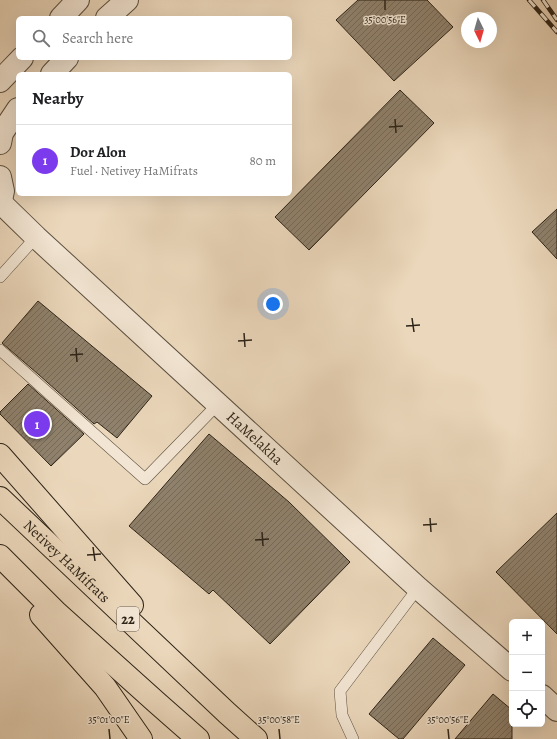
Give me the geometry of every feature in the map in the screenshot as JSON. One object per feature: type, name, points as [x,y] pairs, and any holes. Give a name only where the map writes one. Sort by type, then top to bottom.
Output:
[{"type":"highway","points":[[0,455],[227,713]]},
{"type":"highway","name":"Netivey HaMifrats","points":[[0,498],[256,739]]},
{"type":"highway","points":[[0,556],[57,613],[198,739]]},
{"type":"highway","points":[[0,569],[105,687],[141,739]]},
{"type":"street","points":[[63,16],[78,0]]},
{"type":"street","points":[[109,16],[127,0]]},
{"type":"street","points":[[0,81],[20,60]]},
{"type":"street","points":[[54,72],[65,60]]},
{"type":"street","points":[[0,143],[2,133],[16,112]]},
{"type":"street","points":[[0,176],[3,191],[1,204]]},
{"type":"street","name":"HaMelakha","points":[[1,204],[418,588],[509,667]]},
{"type":"street","points":[[545,699],[557,710]]},
{"type":"lane","points":[[0,277],[36,237]]},
{"type":"lane","points":[[0,350],[145,479],[218,404]]},
{"type":"lane","points":[[353,739],[342,715],[340,691],[418,588]]},
{"type":"building","points":[[358,0],[427,0],[453,27],[394,81],[336,20]]},
{"type":"building","points":[[400,90],[434,123],[309,250],[275,217]]},
{"type":"building","points":[[557,209],[557,259],[532,232]]},
{"type":"building","points":[[38,301],[152,396],[117,438],[97,422],[94,424],[2,343]]},
{"type":"building","points":[[28,384],[84,434],[51,466],[0,414],[0,412]]},
{"type":"building","points":[[209,434],[289,502],[350,562],[270,644],[213,590],[209,594],[129,526]]},
{"type":"building","points":[[557,513],[557,634],[545,622],[545,619],[542,619],[496,572]]},
{"type":"building","points":[[433,638],[465,665],[403,739],[399,739],[369,714]]},
{"type":"building","points":[[493,694],[509,707],[509,727],[512,727],[512,739],[455,739]]},
{"type":"railway","points":[[529,0],[557,32]]},
{"type":"railway","points":[[543,0],[557,20]]},
{"type":"place","name":"Dor Alon","points":[[37,424]]}]
